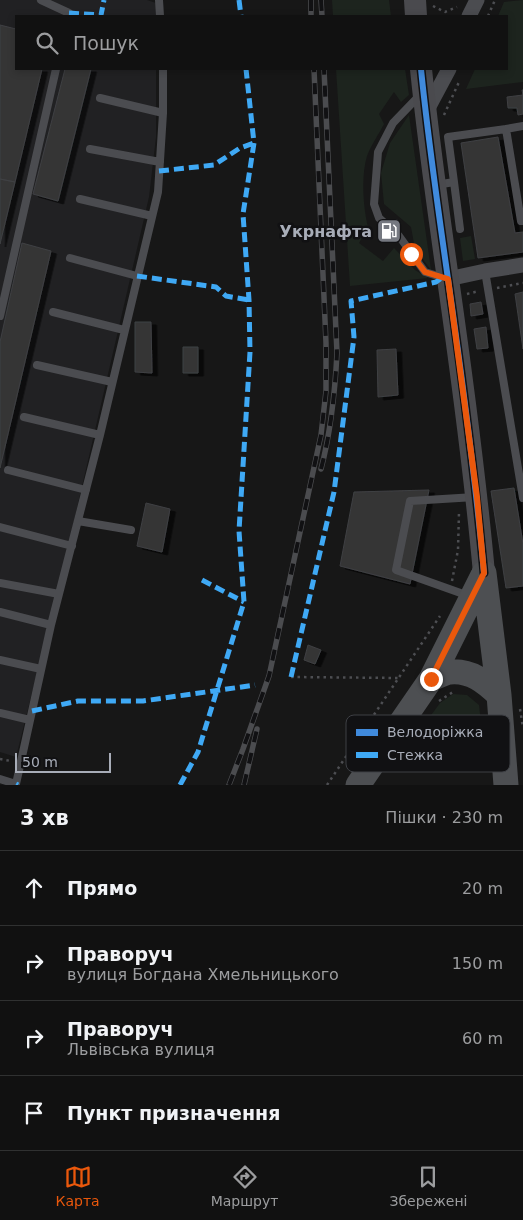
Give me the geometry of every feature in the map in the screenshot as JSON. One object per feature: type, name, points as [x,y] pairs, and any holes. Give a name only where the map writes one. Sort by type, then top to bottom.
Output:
[{"type":"main road","points":[[406,715],[431,679],[462,593],[484,573]]},
{"type":"main road","points":[[484,573],[501,715]]},
{"type":"main road","points":[[431,679],[449,672],[466,674],[481,679],[499,695]]},
{"type":"main road","points":[[358,785],[367,772]]},
{"type":"main road","points":[[505,772],[506,785]]},
{"type":"street","points":[[415,0],[416,15]]},
{"type":"street","points":[[465,11],[477,0]]},
{"type":"street","points":[[420,70],[424,103],[444,184],[448,279],[468,498],[484,573]]},
{"type":"street","points":[[424,103],[448,70]]},
{"type":"street","points":[[448,279],[484,271],[523,266]]},
{"type":"lane","points":[[41,0],[69,13],[68,15]]},
{"type":"lane","points":[[159,0],[160,15]]},
{"type":"lane","points":[[0,316],[56,70]]},
{"type":"lane","points":[[0,779],[16,784],[51,625],[100,435],[158,192],[163,113],[163,70]]},
{"type":"lane","points":[[100,98],[163,113]]},
{"type":"lane","points":[[424,103],[393,123],[378,152],[374,204],[379,218],[399,236],[425,272],[448,279]]},
{"type":"lane","points":[[460,229],[444,184],[448,138],[523,126]]},
{"type":"lane","points":[[506,129],[523,220]]},
{"type":"lane","points":[[90,149],[160,162]]},
{"type":"lane","points":[[80,199],[152,216]]},
{"type":"lane","points":[[70,258],[137,276]]},
{"type":"lane","points":[[484,271],[523,498]]},
{"type":"lane","points":[[52,312],[124,330]]},
{"type":"lane","points":[[37,365],[112,382]]},
{"type":"lane","points":[[24,417],[100,435]]},
{"type":"lane","points":[[8,470],[86,490]]},
{"type":"lane","points":[[462,593],[396,570],[410,501],[468,498]]},
{"type":"lane","points":[[78,521],[130,530]]},
{"type":"lane","points":[[0,527],[72,546]]},
{"type":"lane","points":[[0,583],[59,594]]},
{"type":"lane","points":[[0,612],[51,625]]},
{"type":"lane","points":[[0,660],[41,668]]},
{"type":"lane","points":[[0,713],[30,720]]},
{"type":"path","points":[[432,0],[433,7],[445,12],[465,11]]},
{"type":"path","points":[[488,15],[495,0]]},
{"type":"path","points":[[374,715],[447,606],[462,593],[458,550],[468,498]]},
{"type":"path","points":[[291,677],[399,678]]},
{"type":"path","points":[[434,708],[453,692],[460,692]]},
{"type":"path","points":[[327,785],[346,757]]},
{"type":"shaded area","points":[[0,0],[147,0],[156,3],[156,15],[15,15],[15,70],[156,70],[156,137],[149,197],[61,577],[16,757],[0,752]]},
{"type":"shaded area","points":[[332,0],[389,0],[391,15],[333,15]]},
{"type":"shaded area","points":[[523,0],[523,82],[466,89],[475,70],[508,70],[508,15],[498,15],[504,2]]},
{"type":"shaded area","points":[[336,70],[405,70],[409,95],[401,102],[394,92],[379,114],[384,124],[367,156],[363,192],[368,227],[359,243],[383,261],[394,248],[415,270],[428,278],[350,286]]},
{"type":"shaded area","points":[[409,115],[431,270],[415,249],[411,227],[384,204],[381,173],[390,143]]},
{"type":"shaded area","points":[[471,236],[475,259],[463,261],[460,238]]},
{"type":"shaded area","points":[[453,694],[467,695],[479,705],[480,715],[431,715],[440,703]]},
{"type":"building","points":[[0,25],[15,29],[15,70],[42,70],[15,182],[0,179]]},
{"type":"building","points":[[65,70],[91,70],[58,201],[33,194]]},
{"type":"building","points":[[523,95],[523,114],[518,115],[517,108],[508,108],[507,97]]},
{"type":"building","points":[[498,137],[515,233],[523,232],[523,252],[478,258],[461,143]]},
{"type":"building","points":[[0,179],[15,182],[0,244]]},
{"type":"building","points":[[22,243],[51,251],[0,468],[0,342]]},
{"type":"building","points":[[523,292],[523,349],[515,294]]},
{"type":"building","points":[[481,302],[483,314],[471,316],[470,304]]},
{"type":"building","points":[[135,322],[151,322],[152,373],[135,372]]},
{"type":"building","points":[[486,327],[488,348],[477,349],[474,329]]},
{"type":"building","points":[[183,347],[198,347],[198,373],[183,373]]},
{"type":"building","points":[[396,349],[398,395],[378,397],[377,350]]},
{"type":"building","points":[[514,488],[523,544],[523,586],[506,588],[491,491]]},
{"type":"building","points":[[429,490],[410,584],[340,566],[354,492]]},
{"type":"building","points":[[146,503],[170,509],[162,552],[137,546]]},
{"type":"building","points":[[308,645],[321,650],[315,664],[304,660]]},
{"type":"railway","points":[[311,0],[311,15]]},
{"type":"railway","points":[[321,0],[322,15]]},
{"type":"railway","points":[[229,785],[269,676],[321,435],[326,391],[326,343],[314,70]]},
{"type":"railway","points":[[321,469],[332,411],[337,353],[324,70]]},
{"type":"railway","points":[[244,785],[257,729]]},
{"type":"marked path","points":[[69,13],[101,15],[104,0]]},
{"type":"marked path","points":[[239,0],[241,15]]},
{"type":"marked path","points":[[180,785],[198,752],[244,602],[239,531],[250,352],[249,300],[243,214],[254,143],[246,70]]},
{"type":"marked path","points":[[159,171],[214,165],[240,148],[254,143]]},
{"type":"marked path","points":[[137,276],[216,287],[226,296],[249,300]]},
{"type":"marked path","points":[[291,677],[334,492],[354,337],[351,301],[436,282],[443,277]]},
{"type":"marked path","points":[[202,580],[244,602]]},
{"type":"marked path","points":[[32,711],[78,701],[143,701],[255,685]]},
{"type":"cycle path","points":[[421,70],[433,174],[468,426],[484,573]]},
{"type":"place","name":"Укрнафта","points":[[389,231]]},
{"type":"route","points":[[411,254],[425,272],[448,279],[477,497],[484,573],[431,679]]}]
